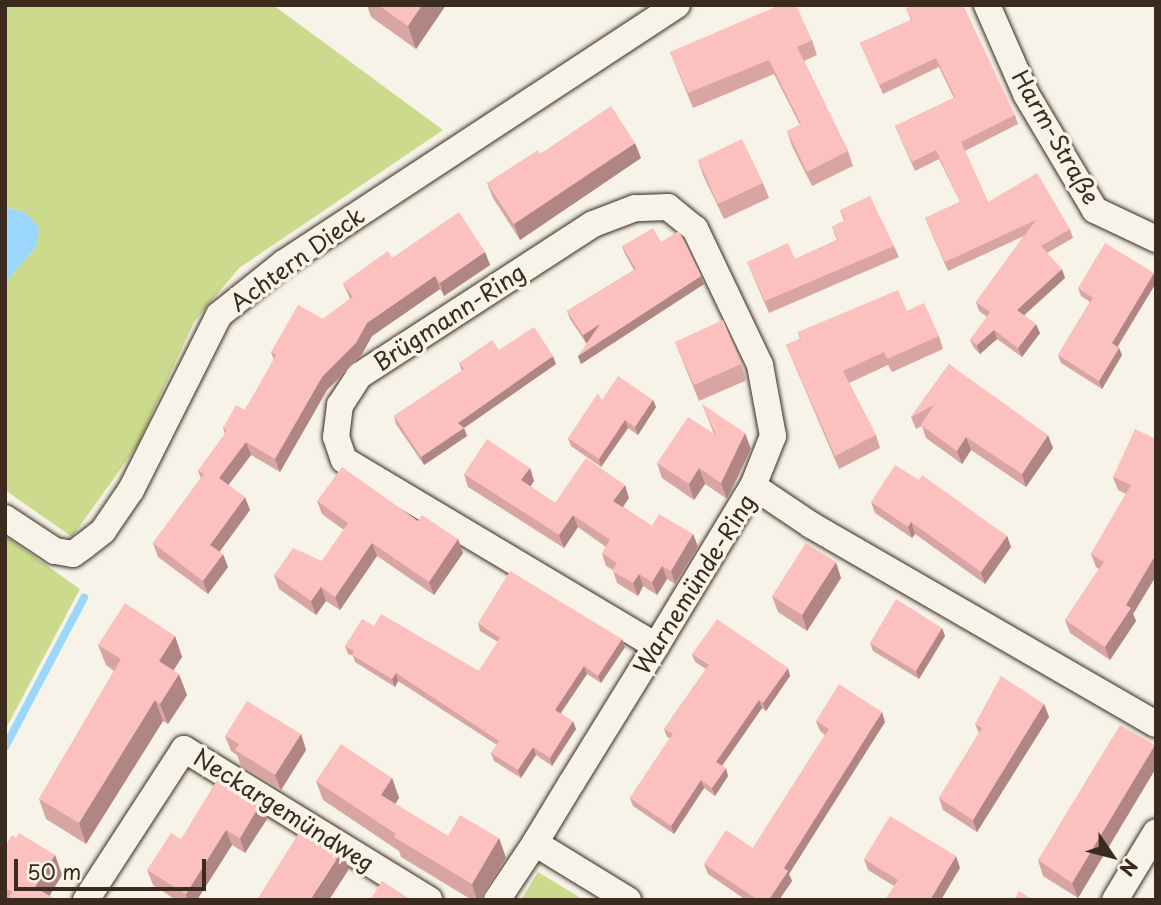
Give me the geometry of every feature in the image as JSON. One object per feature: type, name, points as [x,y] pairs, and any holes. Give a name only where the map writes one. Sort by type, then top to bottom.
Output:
[{"type":"street","name":"Achtern Dieck","points":[[5,518],[55,551],[73,554],[84,546],[103,531],[131,490],[219,315],[296,256],[677,5]]},
{"type":"street","name":"Harm-Straße","points":[[987,5],[1026,94],[1095,210],[1156,239]]},
{"type":"street","name":"Brügmann-Ring","points":[[656,646],[344,460],[336,437],[340,405],[359,376],[593,224],[635,208],[668,207],[695,229],[760,365],[774,436],[753,486]]},
{"type":"street","name":"Warnemünde-Ring","points":[[497,900],[535,843],[753,486],[811,525],[1156,724]]},
{"type":"street","name":"Neckargemündweg","points":[[86,900],[184,749],[429,900]]},
{"type":"street","points":[[1115,900],[1156,832]]},
{"type":"street","points":[[535,843],[628,900]]},
{"type":"green space","points":[[5,5],[273,5],[443,130],[239,268],[194,322],[137,446],[72,537],[5,490],[5,283],[36,247],[26,213],[5,207]]},
{"type":"green space","points":[[5,536],[80,589],[5,730]]},
{"type":"green space","points":[[538,872],[584,900],[521,900]]},
{"type":"water","points":[[5,207],[26,213],[39,228],[36,247],[5,283]]},
{"type":"building","points":[[378,5],[422,5],[408,26]]},
{"type":"building","points":[[780,5],[796,5],[812,40],[797,47],[848,151],[807,172],[787,131],[801,124],[769,60],[688,93],[670,52]]},
{"type":"building","points":[[912,5],[963,5],[1015,115],[961,142],[988,202],[1037,173],[1070,229],[1041,246],[1062,269],[1017,310],[1036,324],[1018,348],[994,330],[977,345],[970,340],[990,312],[976,302],[1036,220],[945,262],[925,218],[960,202],[936,150],[912,162],[895,126],[955,97],[936,58],[879,85],[860,43],[912,20],[906,8]]},
{"type":"building","points":[[611,106],[635,143],[514,224],[487,183],[538,150],[540,154]]},
{"type":"building","points":[[742,139],[763,183],[718,204],[698,160]]},
{"type":"building","points":[[870,196],[894,246],[765,301],[747,262],[788,243],[795,259],[838,240],[832,227],[845,220],[840,210]]},
{"type":"building","points":[[459,212],[485,252],[440,283],[435,276],[367,323],[356,343],[322,377],[275,459],[246,442],[219,478],[245,497],[210,545],[223,554],[203,581],[153,543],[204,474],[198,471],[227,431],[223,428],[236,405],[245,410],[276,355],[271,352],[298,305],[323,319],[353,297],[343,283],[388,251],[392,258]]},
{"type":"building","points":[[653,228],[661,242],[679,231],[701,276],[578,356],[600,324],[583,335],[567,311],[636,269],[622,246]]},
{"type":"building","points":[[1105,243],[1154,273],[1112,343],[1119,348],[1099,381],[1058,355],[1093,298],[1078,288]]},
{"type":"building","points":[[898,290],[907,311],[924,303],[939,336],[887,359],[884,352],[843,371],[876,435],[835,456],[786,345],[801,338],[798,332]]},
{"type":"building","points":[[723,320],[741,364],[694,385],[675,342]]},
{"type":"building","points":[[534,327],[553,356],[458,423],[464,428],[421,457],[394,416],[464,369],[459,363],[492,340],[499,350]]},
{"type":"building","points":[[949,364],[1048,435],[1022,474],[966,437],[957,451],[921,425],[934,405],[911,417]]},
{"type":"building","points":[[618,376],[653,400],[635,427],[625,420],[599,459],[568,438],[598,393],[602,400]]},
{"type":"building","points":[[702,404],[745,433],[721,483],[699,468],[689,484],[657,463],[688,417],[716,435]]},
{"type":"building","points":[[1135,429],[1156,439],[1156,554],[1126,605],[1131,608],[1105,647],[1065,620],[1104,562],[1091,554],[1131,485],[1113,477]]},
{"type":"building","points":[[487,439],[530,468],[521,480],[555,503],[586,458],[625,485],[613,501],[652,526],[659,514],[693,534],[671,571],[662,566],[652,582],[639,574],[633,583],[612,571],[617,563],[602,553],[610,540],[573,515],[559,535],[464,474]]},
{"type":"building","points":[[895,465],[919,480],[922,475],[1007,536],[981,572],[911,522],[908,527],[871,502]]},
{"type":"building","points":[[342,467],[418,521],[422,515],[458,539],[429,582],[372,543],[335,597],[321,587],[311,601],[274,575],[293,548],[322,561],[348,523],[317,501]]},
{"type":"building","points":[[806,543],[836,562],[802,615],[772,596]]},
{"type":"building","points":[[510,571],[622,639],[598,676],[584,666],[555,710],[573,721],[550,758],[533,747],[518,770],[491,753],[499,741],[396,673],[392,679],[352,655],[354,651],[345,646],[362,619],[374,626],[381,614],[479,671],[500,638],[478,623]]},
{"type":"building","points":[[896,599],[942,628],[916,671],[870,643]]},
{"type":"building","points":[[125,603],[175,636],[159,661],[179,674],[160,704],[155,700],[79,823],[39,799],[121,659],[98,645]]},
{"type":"building","points":[[717,619],[788,668],[763,703],[759,700],[716,762],[726,768],[712,788],[701,780],[671,826],[630,798],[673,734],[664,729],[709,665],[692,654]]},
{"type":"building","points":[[1001,676],[1044,704],[973,820],[939,798],[982,728],[975,724]]},
{"type":"building","points":[[839,684],[882,712],[784,868],[788,871],[769,900],[758,900],[704,864],[726,830],[753,848],[829,729],[816,721]]},
{"type":"building","points":[[247,701],[301,734],[275,775],[235,750],[239,744],[225,736]]},
{"type":"building","points":[[1120,725],[1155,745],[1072,883],[1038,860]]},
{"type":"building","points":[[341,744],[392,778],[381,795],[448,836],[460,815],[499,838],[472,884],[394,837],[396,834],[316,781]]},
{"type":"building","points":[[219,777],[261,803],[240,838],[226,830],[186,894],[147,870],[171,833],[181,839]]},
{"type":"building","points":[[890,816],[956,856],[930,900],[885,900],[898,880],[864,859]]},
{"type":"building","points":[[303,826],[342,851],[310,900],[257,900]]},
{"type":"building","points":[[19,833],[55,855],[35,887],[53,898],[52,900],[7,900],[12,892],[5,888],[5,846],[12,835],[16,838]]},
{"type":"building","points":[[382,881],[411,900],[370,900]]},
{"type":"building","points":[[1019,891],[1033,900],[1014,900]]},
{"type":"waterway","points":[[5,747],[84,598]]}]
